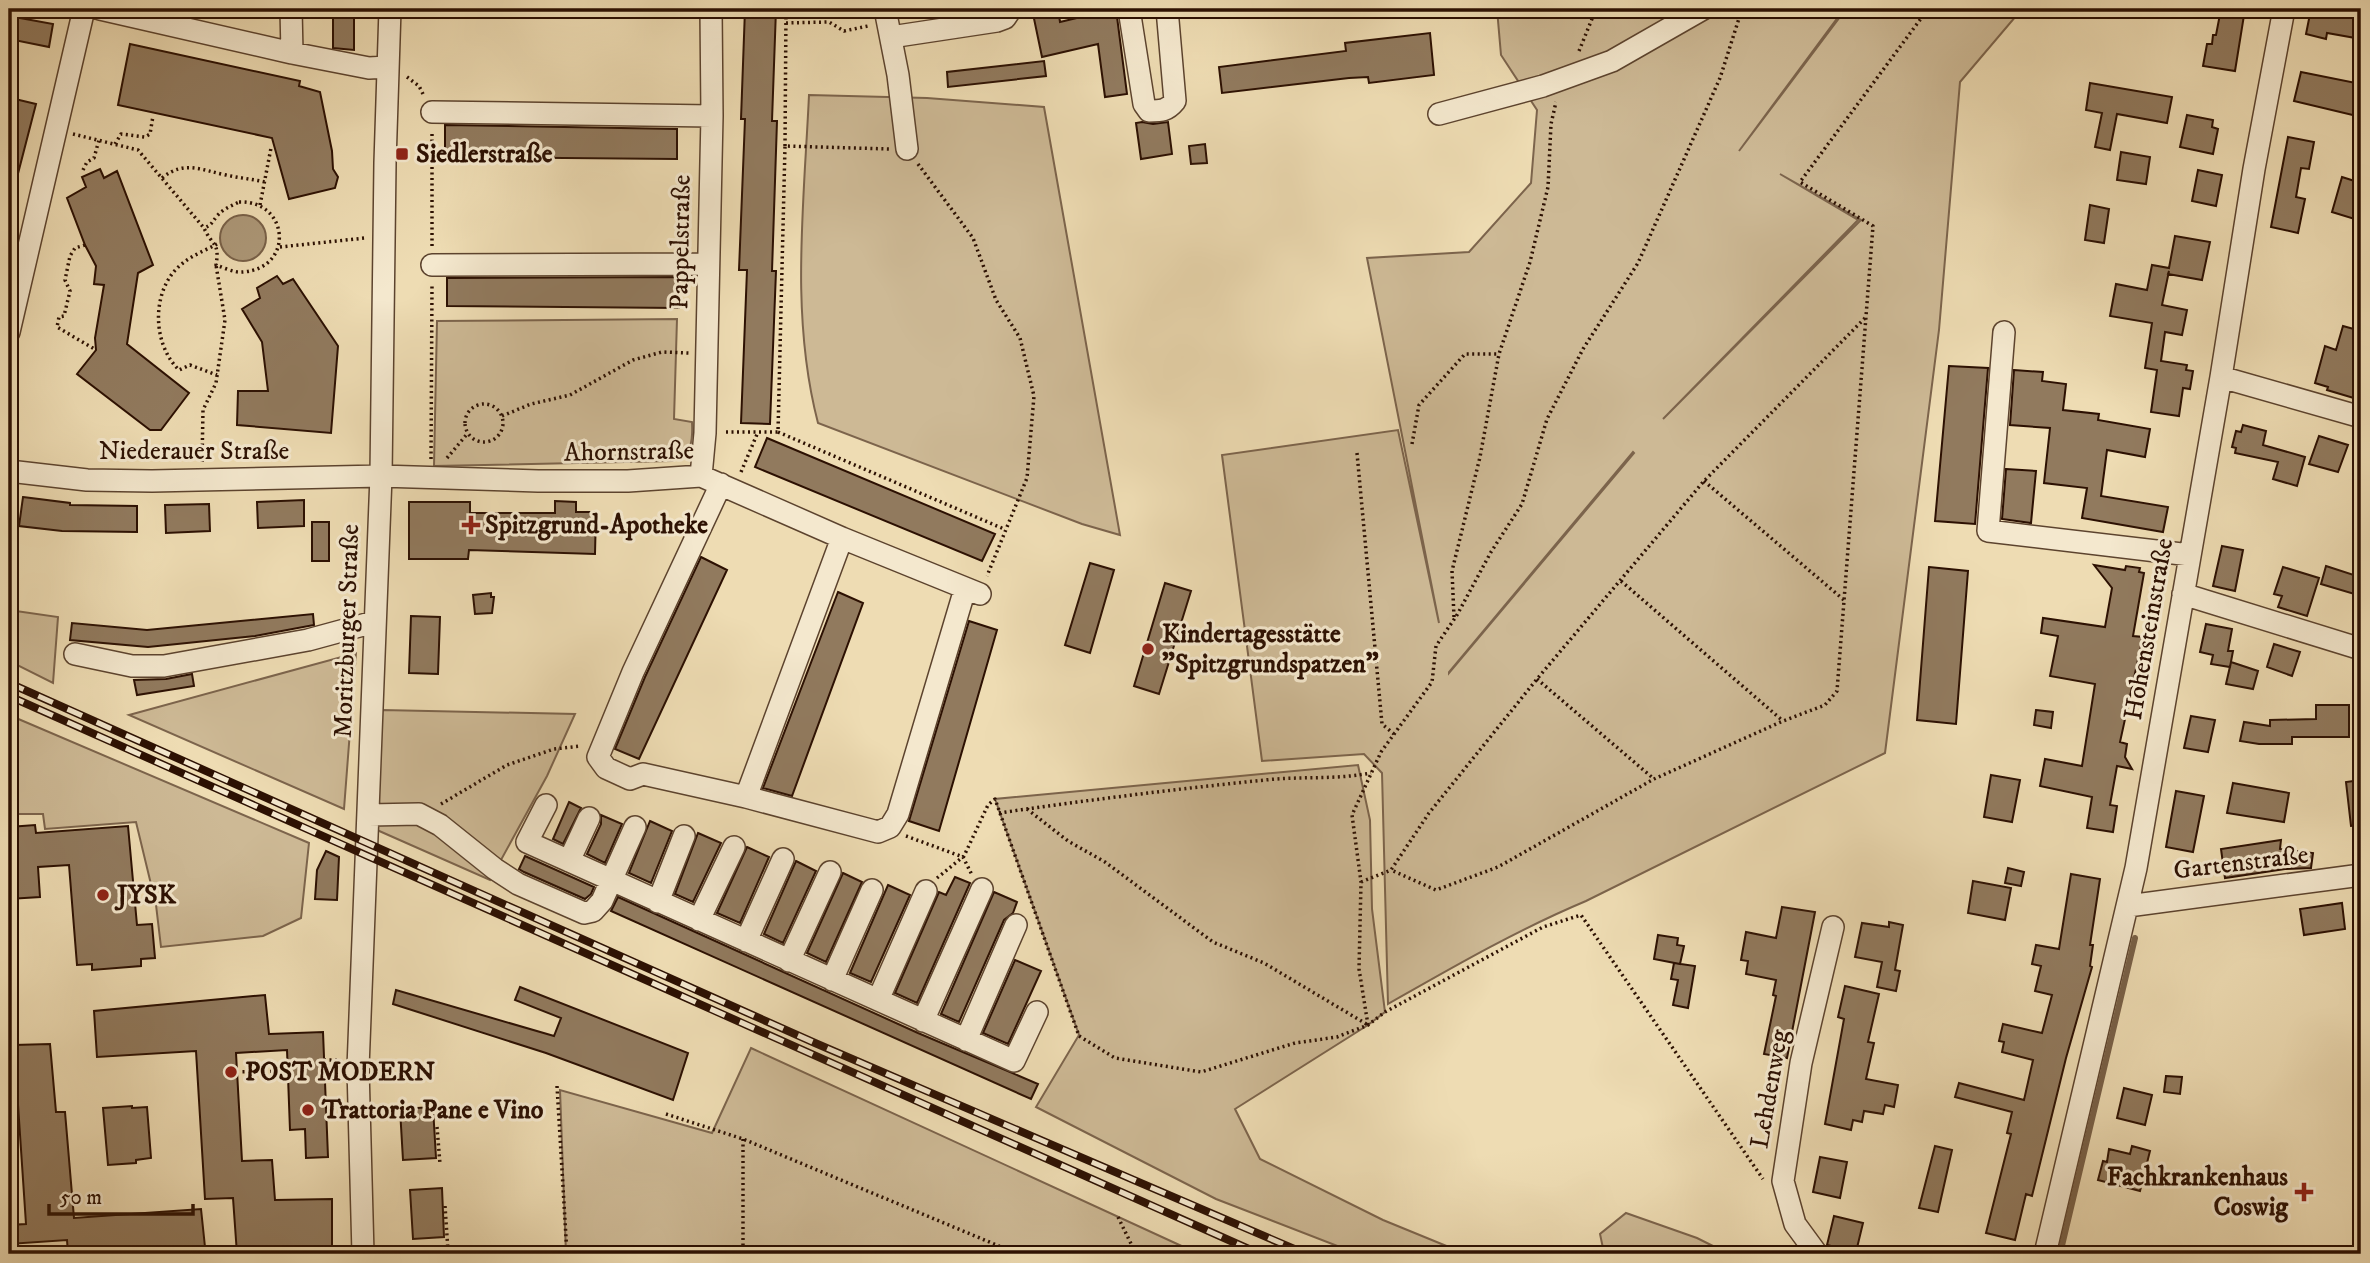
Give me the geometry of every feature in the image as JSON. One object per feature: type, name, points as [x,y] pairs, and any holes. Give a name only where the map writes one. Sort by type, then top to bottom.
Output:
[{"type":"street","points":[[9,332],[84,9]]},
{"type":"street","points":[[100,9],[292,53],[396,71]]},
{"type":"street","points":[[290,9],[292,53]]},
{"type":"street","name":"Moritzburger Straße","points":[[362,1254],[358,1069],[396,71],[390,9]]},
{"type":"street","name":"Pappelstraße","points":[[711,9],[712,116],[705,433],[718,483],[598,757],[606,768],[630,779],[643,774],[746,797]]},
{"type":"street","points":[[906,149],[898,75],[888,22],[997,21],[1005,18],[1011,9]]},
{"type":"street","points":[[1129,9],[1144,104],[1149,111],[1161,111],[1170,108],[1175,101],[1167,9]]},
{"type":"street","points":[[1438,114],[1561,80],[1612,61],[1703,9]]},
{"type":"street","name":"Hohensteinstraße","points":[[2045,1254],[2128,906],[2221,377],[2254,169],[2284,9]]},
{"type":"street","points":[[432,112],[712,116]]},
{"type":"street","points":[[432,265],[708,264]]},
{"type":"street","points":[[2004,332],[1988,531],[2190,555]]},
{"type":"street","points":[[2221,377],[2361,417]]},
{"type":"street","name":"Niederauer Straße","points":[[9,471],[87,480],[381,476]]},
{"type":"street","name":"Ahornstraße","points":[[381,476],[718,483],[972,591]]},
{"type":"street","points":[[842,538],[746,797],[878,832],[890,827],[898,814],[972,591]]},
{"type":"street","points":[[2183,594],[2361,649]]},
{"type":"street","points":[[75,654],[132,666],[164,666],[308,640],[374,622]]},
{"type":"street","points":[[547,805],[527,842],[1014,1061],[1037,1012]]},
{"type":"street","points":[[369,815],[419,814],[440,825],[495,869],[519,884],[584,913],[593,911],[602,901],[635,827]]},
{"type":"street","points":[[569,861],[589,818]]},
{"type":"street","points":[[658,902],[684,836]]},
{"type":"street","points":[[699,920],[734,847]]},
{"type":"street","points":[[746,941],[783,859]]},
{"type":"street","points":[[789,961],[830,872]]},
{"type":"street","name":"Gartenstraße","points":[[2128,906],[2361,875]]},
{"type":"street","points":[[923,1021],[982,889]]},
{"type":"street","points":[[832,980],[872,890]]},
{"type":"street","points":[[878,1000],[926,891]]},
{"type":"street","points":[[966,1040],[1016,925]]},
{"type":"street","name":"Lehdenweg","points":[[1817,1254],[1795,1224],[1783,1181],[1801,1063],[1833,927]]},
{"type":"path","points":[[778,432],[786,9]]},
{"type":"path","points":[[1454,619],[1452,571],[1480,457],[1499,354],[1530,262],[1548,187],[1551,124],[1561,80],[1583,45],[1595,9]]},
{"type":"path","points":[[1368,1025],[1359,969],[1360,882],[1352,815],[1381,752],[1432,682],[1436,646],[1522,504],[1547,418],[1583,349],[1637,263],[1720,78],[1742,9]]},
{"type":"path","points":[[1391,870],[1436,890],[1498,867],[1654,779],[1825,705],[1837,691],[1873,226],[1800,182],[1928,9]]},
{"type":"path","points":[[786,23],[829,22],[844,31],[888,22]]},
{"type":"path","points":[[396,71],[419,86],[432,112],[431,479]]},
{"type":"path","points":[[115,144],[121,134],[145,137],[150,134],[153,116]]},
{"type":"path","points":[[56,129],[138,150],[204,228],[207,236],[217,244],[219,252],[216,265],[225,320],[216,383],[203,410],[203,480]]},
{"type":"path","points":[[83,170],[94,158],[99,140]]},
{"type":"path","points":[[785,146],[906,149],[973,238],[996,300],[1020,338],[1034,396],[1027,478],[972,591]]},
{"type":"path","points":[[260,205],[271,148]]},
{"type":"path","points":[[162,178],[181,167],[195,166],[265,182]]},
{"type":"path","points":[[204,228],[212,225],[218,215],[228,207],[239,202],[260,205],[275,220],[280,247],[273,259],[260,268],[242,273],[216,265]]},
{"type":"path","points":[[280,247],[366,238]]},
{"type":"path","points":[[217,244],[183,263],[171,276],[163,290],[158,323],[161,341],[170,361],[179,370],[190,365],[217,375]]},
{"type":"path","points":[[85,245],[75,248],[71,256],[65,280],[70,291],[64,316],[59,317],[57,327],[96,350]]},
{"type":"path","points":[[1360,882],[1391,870],[1429,813],[1703,481],[1865,318]]},
{"type":"path","points":[[502,416],[531,404],[570,395],[633,360],[662,352],[706,353]]},
{"type":"path","points":[[1412,444],[1419,405],[1465,354],[1499,354]]},
{"type":"path","points":[[481,404],[492,406],[502,416],[501,432],[489,441],[479,441],[468,433],[466,419],[474,407],[481,404]]},
{"type":"path","points":[[718,483],[758,432]]},
{"type":"path","points":[[705,433],[778,432],[1004,529]]},
{"type":"path","points":[[431,479],[468,433]]},
{"type":"path","points":[[1357,453],[1382,723],[1394,734]]},
{"type":"path","points":[[1703,481],[1844,600]]},
{"type":"path","points":[[1621,581],[1783,721]]},
{"type":"path","points":[[1537,679],[1654,779]]},
{"type":"path","points":[[419,814],[454,797],[507,765],[569,747]]},
{"type":"path","points":[[999,813],[1154,791],[1286,778],[1342,779],[1371,773]]},
{"type":"path","points":[[926,891],[932,882],[963,857],[988,805],[995,799],[1079,1036],[1115,1058],[1201,1072],[1295,1043],[1337,1037],[1368,1025],[1385,1012],[1498,950],[1543,927],[1581,915],[1763,1179]]},
{"type":"path","points":[[1027,808],[1068,841],[1105,862],[1213,942],[1264,963],[1368,1025]]},
{"type":"path","points":[[884,829],[963,857]]},
{"type":"path","points":[[324,1060],[346,1060]]},
{"type":"path","points":[[237,1072],[278,1071]]},
{"type":"path","points":[[558,1086],[567,1254]]},
{"type":"path","points":[[666,1114],[743,1139],[999,1246],[1003,1254]]},
{"type":"path","points":[[327,1117],[345,1116]]},
{"type":"path","points":[[438,1127],[440,1164]]},
{"type":"path","points":[[743,1139],[743,1254]]},
{"type":"path","points":[[445,1206],[448,1251]]},
{"type":"path","points":[[1118,1217],[1136,1254]]},
{"type":"path","points":[[462,1250],[471,1254]]},
{"type":"shaded area","points":[[1497,9],[1844,9],[1739,151],[1846,9],[2022,9],[1960,82],[1939,330],[1885,753],[1510,937],[1388,1004],[1382,773],[1364,754],[1262,761],[1222,455],[1398,430],[1439,623],[1367,258],[1469,252],[1531,183],[1537,110],[1501,55]],"holes":[[[1780,174],[1861,220],[1663,419],[1858,220]],[[1634,453],[1449,673],[1449,672]]]},
{"type":"shaded area","points":[[809,95],[927,98],[1044,107],[1120,535],[1082,524],[818,423],[809,383],[802,301],[802,218]]},
{"type":"shaded area","points":[[243,215],[259,222],[266,238],[259,254],[243,261],[227,254],[220,238],[227,222]]},
{"type":"shaded area","points":[[677,319],[674,419],[692,422],[690,446],[684,455],[672,461],[434,466],[437,321]]},
{"type":"shaded area","points":[[9,610],[58,617],[53,683],[9,661]]},
{"type":"shaded area","points":[[356,653],[344,809],[129,715]]},
{"type":"shaded area","points":[[382,710],[575,714],[547,776],[490,880],[377,830]]},
{"type":"shaded area","points":[[9,715],[309,843],[301,918],[263,936],[161,947],[156,905],[136,822],[45,829],[43,814],[9,814]]},
{"type":"shaded area","points":[[1358,765],[1370,820],[1372,909],[1385,1012],[1235,1109],[1260,1159],[1383,1220],[1466,1254],[1358,1254],[1216,1199],[1036,1107],[1079,1035],[995,799]]},
{"type":"shaded area","points":[[751,1048],[1199,1254],[566,1254],[560,1090],[712,1133]]},
{"type":"shaded area","points":[[1626,1213],[1697,1238],[1729,1254],[1602,1254],[1600,1234]]},
{"type":"building","points":[[333,9],[354,9],[354,50],[333,48]]},
{"type":"building","points":[[745,9],[776,9],[772,121],[777,121],[772,271],[776,271],[770,424],[741,423],[747,270],[739,270],[745,119],[741,119]]},
{"type":"building","points":[[1032,9],[1058,9],[1060,22],[1098,13],[1098,9],[1116,9],[1127,94],[1105,97],[1098,44],[1042,57]]},
{"type":"building","points":[[2221,9],[2245,9],[2235,71],[2203,66],[2207,44],[2212,44],[2213,35],[2216,35]]},
{"type":"building","points":[[2311,9],[2348,14],[2349,9],[2361,9],[2361,39],[2327,33],[2326,39],[2306,34]]},
{"type":"building","points":[[9,16],[53,24],[49,47],[9,39]]},
{"type":"building","points":[[1430,33],[1434,75],[1369,83],[1368,77],[1349,78],[1222,93],[1219,67],[1346,51],[1345,43]]},
{"type":"building","points":[[130,44],[300,81],[299,86],[320,92],[333,169],[338,177],[335,188],[289,199],[272,138],[118,105]]},
{"type":"building","points":[[1044,61],[1046,76],[948,87],[947,72]]},
{"type":"building","points":[[2301,72],[2361,84],[2361,117],[2294,101]]},
{"type":"building","points":[[2090,83],[2172,97],[2167,123],[2117,114],[2110,150],[2095,147],[2102,113],[2086,110]]},
{"type":"building","points":[[15,99],[36,104],[14,189],[9,188],[9,121]]},
{"type":"building","points":[[2187,115],[2213,120],[2212,127],[2218,129],[2213,154],[2180,147]]},
{"type":"building","points":[[1168,122],[1172,154],[1141,159],[1136,123]]},
{"type":"building","points":[[445,125],[677,129],[677,159],[445,157]]},
{"type":"building","points":[[2288,137],[2314,142],[2309,169],[2301,168],[2296,197],[2305,199],[2298,233],[2271,227]]},
{"type":"building","points":[[1205,144],[1207,163],[1191,164],[1189,146]]},
{"type":"building","points":[[2121,152],[2150,157],[2146,184],[2117,180]]},
{"type":"building","points":[[100,169],[104,178],[117,171],[153,265],[138,273],[127,344],[189,393],[161,430],[150,430],[77,374],[96,350],[95,338],[104,285],[94,284],[96,266],[67,198],[86,187],[82,177]]},
{"type":"building","points":[[2198,170],[2222,175],[2216,206],[2192,201]]},
{"type":"building","points":[[2342,177],[2361,183],[2361,221],[2332,212]]},
{"type":"building","points":[[2090,205],[2109,209],[2104,243],[2085,240]]},
{"type":"building","points":[[2175,236],[2210,242],[2202,280],[2168,274],[2162,305],[2187,310],[2182,335],[2165,332],[2161,361],[2187,365],[2186,370],[2193,371],[2190,389],[2183,388],[2179,416],[2151,412],[2157,370],[2145,368],[2152,323],[2110,316],[2116,284],[2147,290],[2152,265],[2169,268]]},
{"type":"building","points":[[277,276],[283,284],[293,279],[338,346],[331,433],[237,425],[238,391],[268,391],[262,342],[242,309],[260,298],[257,288]]},
{"type":"building","points":[[679,277],[679,308],[447,306],[447,278]]},
{"type":"building","points":[[2343,326],[2361,331],[2361,385],[2357,399],[2327,390],[2328,387],[2315,383],[2325,346],[2336,350]]},
{"type":"building","points":[[1949,366],[1988,368],[1975,524],[1935,521]]},
{"type":"building","points":[[2014,370],[2043,372],[2042,381],[2066,384],[2063,410],[2099,414],[2098,420],[2150,429],[2145,457],[2107,450],[2101,496],[2168,507],[2163,532],[2082,518],[2087,488],[2044,483],[2050,428],[2010,425]]},
{"type":"building","points":[[2243,425],[2266,431],[2263,445],[2305,457],[2297,486],[2273,479],[2278,462],[2235,453],[2236,448],[2232,447],[2236,431],[2241,432]]},
{"type":"building","points":[[2319,436],[2348,445],[2338,472],[2309,464]]},
{"type":"building","points":[[767,438],[995,534],[982,561],[755,467]]},
{"type":"building","points":[[2006,469],[2036,471],[2031,523],[2002,519]]},
{"type":"building","points":[[23,497],[70,505],[137,506],[137,532],[62,531],[19,526]]},
{"type":"building","points":[[304,500],[304,526],[258,528],[257,502]]},
{"type":"building","points":[[555,501],[576,502],[576,512],[596,512],[595,554],[469,550],[468,559],[409,559],[409,502],[470,502],[470,513],[555,513]]},
{"type":"building","points":[[209,504],[210,531],[166,533],[165,505]]},
{"type":"building","points":[[312,522],[329,522],[329,561],[312,561]]},
{"type":"building","points":[[2222,546],[2243,550],[2235,591],[2213,586]]},
{"type":"building","points":[[701,557],[727,570],[639,759],[615,749]]},
{"type":"building","points":[[1090,563],[1114,570],[1090,653],[1065,645]]},
{"type":"building","points":[[2094,565],[2125,570],[2126,566],[2140,568],[2139,572],[2144,573],[2133,636],[2143,637],[2120,742],[2127,744],[2125,757],[2132,769],[2117,766],[2110,805],[2117,806],[2113,832],[2087,828],[2092,797],[2040,786],[2045,759],[2082,766],[2095,684],[2050,676],[2058,636],[2041,633],[2043,618],[2105,627],[2112,588]]},
{"type":"building","points":[[2326,566],[2357,576],[2356,578],[2361,580],[2361,596],[2321,584]]},
{"type":"building","points":[[1929,567],[1968,571],[1956,724],[1917,720]]},
{"type":"building","points":[[2283,567],[2319,578],[2307,616],[2278,607],[2282,596],[2274,594]]},
{"type":"building","points":[[1165,583],[1191,591],[1159,694],[1134,686]]},
{"type":"building","points":[[838,592],[863,603],[792,796],[763,788]]},
{"type":"building","points":[[491,593],[491,597],[494,597],[492,613],[475,614],[473,595]]},
{"type":"building","points":[[313,614],[314,625],[255,636],[148,647],[70,640],[72,623],[147,630]]},
{"type":"building","points":[[411,616],[440,617],[438,674],[409,673]]},
{"type":"building","points":[[969,621],[997,630],[939,831],[909,821]]},
{"type":"building","points":[[2206,624],[2232,629],[2228,651],[2233,651],[2230,667],[2211,664],[2213,655],[2200,652]]},
{"type":"building","points":[[2274,644],[2300,652],[2292,676],[2267,667]]},
{"type":"building","points":[[2231,662],[2258,671],[2253,689],[2226,684]]},
{"type":"building","points":[[192,674],[194,686],[137,695],[134,680],[166,679]]},
{"type":"building","points":[[2316,705],[2349,705],[2349,737],[2292,737],[2292,744],[2240,741],[2244,722],[2270,726],[2270,720],[2316,719]]},
{"type":"building","points":[[2036,710],[2053,712],[2051,728],[2034,725]]},
{"type":"building","points":[[2191,716],[2215,720],[2208,752],[2184,748]]},
{"type":"building","points":[[1991,775],[2020,780],[2012,822],[1984,817]]},
{"type":"building","points":[[2361,780],[2361,825],[2351,826],[2346,782]]},
{"type":"building","points":[[2233,783],[2289,793],[2284,822],[2227,813]]},
{"type":"building","points":[[2176,791],[2204,796],[2193,852],[2166,847]]},
{"type":"building","points":[[569,802],[581,808],[563,844],[553,839]]},
{"type":"building","points":[[601,815],[622,824],[605,863],[587,854],[601,824]]},
{"type":"building","points":[[650,821],[672,831],[651,883],[629,873]]},
{"type":"building","name":"JYSK","points":[[35,825],[36,833],[128,826],[137,925],[152,924],[155,958],[141,959],[141,966],[92,970],[92,964],[77,965],[69,865],[38,867],[40,897],[9,899],[9,827]]},
{"type":"building","points":[[698,833],[721,843],[693,902],[675,894]]},
{"type":"building","points":[[2281,840],[2280,849],[2313,853],[2311,868],[2225,878],[2221,849]]},
{"type":"building","points":[[747,847],[769,857],[740,923],[717,913]]},
{"type":"building","points":[[326,851],[339,857],[337,900],[315,899],[317,870]]},
{"type":"building","points":[[525,856],[594,887],[591,894],[585,899],[524,872],[519,869]]},
{"type":"building","points":[[796,861],[816,871],[783,943],[764,934]]},
{"type":"building","points":[[2008,868],[2024,872],[2021,886],[2005,883]]},
{"type":"building","points":[[843,873],[862,882],[826,962],[807,953]]},
{"type":"building","points":[[2071,874],[2100,879],[2090,945],[2093,945],[2092,967],[2032,1196],[2026,1194],[2015,1240],[1986,1233],[2011,1134],[2007,1133],[2012,1112],[1955,1097],[1959,1083],[2024,1100],[2033,1060],[2002,1052],[2004,1042],[1999,1041],[2003,1024],[2042,1033],[2052,995],[2035,991],[2041,966],[2032,964],[2036,945],[2059,949]]},
{"type":"building","points":[[955,877],[970,883],[917,1003],[895,993],[939,892],[946,895]]},
{"type":"building","points":[[1973,881],[2011,888],[2005,920],[1968,913]]},
{"type":"building","points":[[888,885],[910,895],[871,982],[850,973]]},
{"type":"building","points":[[994,892],[1017,902],[1013,913],[1004,920],[959,1022],[941,1014]]},
{"type":"building","points":[[618,897],[918,1033],[1038,1084],[1031,1099],[611,911]]},
{"type":"building","points":[[2342,903],[2345,929],[2304,935],[2300,909]]},
{"type":"building","points":[[1782,907],[1815,912],[1787,1058],[1764,1054],[1776,996],[1773,995],[1776,980],[1746,974],[1748,961],[1741,960],[1746,932],[1776,938]]},
{"type":"building","points":[[1889,922],[1903,925],[1895,970],[1900,971],[1896,991],[1877,987],[1882,962],[1855,957],[1862,923],[1889,927]]},
{"type":"building","points":[[1658,935],[1678,938],[1677,945],[1684,946],[1680,964],[1654,959]]},
{"type":"building","points":[[1015,960],[1041,971],[1008,1044],[983,1033]]},
{"type":"building","points":[[1674,963],[1695,966],[1688,1008],[1673,1005],[1678,980],[1671,979]]},
{"type":"building","points":[[1845,986],[1879,994],[1868,1042],[1874,1043],[1866,1079],[1898,1085],[1894,1107],[1885,1105],[1883,1114],[1864,1111],[1862,1122],[1853,1120],[1851,1130],[1825,1124],[1844,1019],[1838,1017]]},
{"type":"building","points":[[520,987],[688,1053],[673,1100],[546,1053],[393,1004],[396,990],[554,1036],[561,1018],[515,1000]]},
{"type":"building","points":[[265,995],[269,1034],[323,1032],[328,1157],[306,1158],[305,1129],[290,1130],[287,1050],[236,1053],[242,1161],[272,1160],[275,1200],[332,1199],[332,1254],[237,1254],[233,1198],[205,1199],[196,1051],[97,1057],[94,1011]]},
{"type":"building","points":[[50,1044],[56,1112],[65,1112],[74,1218],[201,1209],[205,1247],[68,1254],[67,1240],[9,1244],[9,1225],[26,1224],[14,1045]]},
{"type":"building","points":[[2166,1076],[2182,1077],[2180,1094],[2164,1092]]},
{"type":"building","points":[[2124,1088],[2152,1095],[2145,1125],[2117,1118]]},
{"type":"building","points":[[147,1107],[151,1158],[136,1160],[136,1163],[108,1165],[103,1108]]},
{"type":"building","points":[[433,1107],[436,1158],[403,1160],[400,1109]]},
{"type":"building","points":[[1935,1146],[1952,1150],[1938,1212],[1919,1208]]},
{"type":"building","points":[[2132,1146],[2150,1151],[2140,1191],[2098,1180],[2103,1161],[2107,1162],[2109,1149],[2130,1154]]},
{"type":"building","points":[[1820,1157],[1847,1162],[1840,1198],[1813,1192]]},
{"type":"building","points":[[442,1188],[444,1237],[413,1239],[410,1190]]},
{"type":"building","points":[[1834,1216],[1863,1223],[1856,1252],[1827,1245]]},
{"type":"waterway","points":[[2060,1254],[2135,938]]},
{"type":"railway","points":[[9,683],[815,1043],[1306,1254]]},
{"type":"railway","points":[[9,696],[1260,1254]]},
{"type":"place","name":"Siedlerstraße","points":[[402,154]]},
{"type":"place","name":"Spitzgrund-Apotheke","points":[[471,525]]},
{"type":"place","name":"Kindertagesstätte \"Spitzgrundspatzen\"","points":[[1148,649]]},
{"type":"place","name":"JYSK","points":[[103,895]]},
{"type":"place","name":"POST MODERN","points":[[231,1072]]},
{"type":"place","name":"Trattoria Pane e Vino","points":[[308,1110]]},
{"type":"place","name":"Fachkrankenhaus Coswig","points":[[2304,1192]]}]
